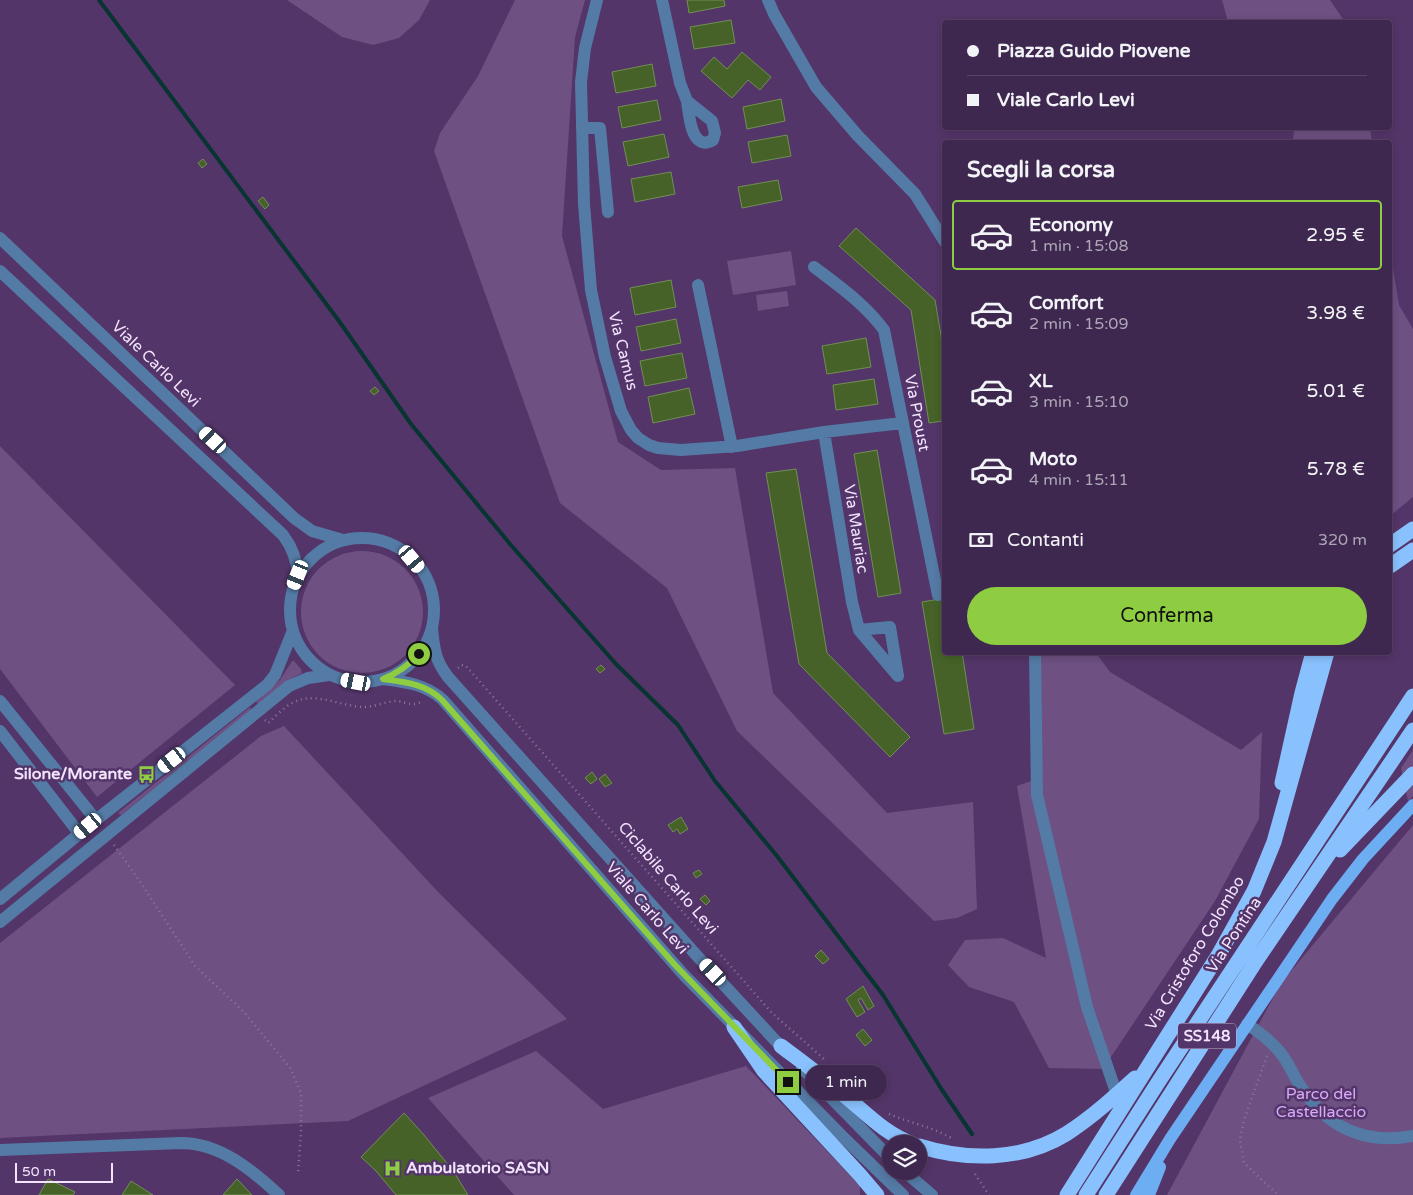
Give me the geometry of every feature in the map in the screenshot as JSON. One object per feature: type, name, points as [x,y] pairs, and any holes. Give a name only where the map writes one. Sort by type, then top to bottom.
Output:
[{"type":"highway","points":[[1392,544],[1413,529]]},
{"type":"highway","points":[[1392,565],[1413,550]]},
{"type":"highway","points":[[1274,842],[1277,815],[1290,747],[1313,655]]},
{"type":"highway","name":"Via Cristoforo Colombo","points":[[1067,1195],[1240,918],[1260,877],[1274,842],[1327,655]]},
{"type":"highway","name":"Via Pontina","points":[[1086,1195],[1158,1081],[1413,696]]},
{"type":"highway","name":"SS148","points":[[1106,1195],[1256,961],[1413,730]]},
{"type":"highway","points":[[1311,880],[1413,774]]},
{"type":"highway","points":[[734,1027],[764,1071],[860,1174],[877,1195]]},
{"type":"highway","points":[[781,1046],[846,1096],[874,1122],[895,1135]]},
{"type":"highway","points":[[927,1148],[950,1154],[983,1156],[1011,1154],[1032,1149],[1066,1134],[1086,1120],[1149,1066]]},
{"type":"main road","points":[[1136,1195],[1170,1139],[1344,883],[1363,859],[1413,806]]},
{"type":"main road","points":[[1149,1195],[1170,1139]]},
{"type":"street","name":"Via Camus","points":[[597,0],[585,48],[581,82],[584,204],[591,290],[606,356],[622,412],[631,430],[638,438],[658,448],[681,450],[732,446],[824,432],[902,423]]},
{"type":"street","points":[[662,0],[686,102]]},
{"type":"street","points":[[768,0],[774,14],[816,87],[858,136],[915,194],[942,237]]},
{"type":"street","points":[[582,128],[600,128],[608,212]]},
{"type":"street","name":"Viale Carlo Levi","points":[[0,238],[294,518],[312,531],[343,540]]},
{"type":"street","name":"Via Proust","points":[[814,267],[857,301],[877,320],[884,330],[938,595]]},
{"type":"street","points":[[0,271],[283,535],[296,560],[298,575]]},
{"type":"street","points":[[698,285],[732,446]]},
{"type":"street","name":"Via Mauriac","points":[[824,432],[852,602],[859,630]]},
{"type":"street","points":[[365,538],[388,542],[412,559],[422,570],[429,584],[433,598],[434,613],[432,628],[427,642],[409,665],[383,679],[370,682],[356,682],[329,675],[303,653],[292,633],[289,606],[292,590],[298,575],[310,560],[325,548],[343,540],[365,538]]},
{"type":"street","name":"Viale Carlo Levi","points":[[432,628],[435,656],[448,677],[699,958],[882,1150]]},
{"type":"street","points":[[0,899],[79,833],[267,684],[274,675],[292,633]]},
{"type":"street","points":[[1035,655],[1037,795],[1087,1007],[1117,1095]]},
{"type":"street","points":[[0,922],[289,686],[308,678],[329,675]]},
{"type":"street","name":"Viale Carlo Levi","points":[[383,679],[420,686],[432,691],[442,700],[668,957],[842,1136],[904,1195]]},
{"type":"street","points":[[0,702],[96,820]]},
{"type":"street","points":[[0,731],[79,833]]},
{"type":"street","points":[[1247,1024],[1272,1043],[1283,1055],[1309,1099],[1322,1113],[1337,1124],[1360,1135],[1372,1138],[1390,1139],[1413,1136]]},
{"type":"street","points":[[0,1150],[181,1142],[196,1144],[214,1149],[233,1158],[258,1176],[279,1195]]},
{"type":"street","points":[[914,1180],[932,1195]]},
{"type":"path","name":"Ciclabile Carlo Levi","points":[[457,669],[461,665],[466,666],[772,1013],[824,1060]]},
{"type":"path","points":[[268,723],[292,703],[306,698],[365,707],[398,701],[415,704],[424,699]]},
{"type":"path","points":[[112,842],[195,966],[244,1012],[291,1069],[301,1093],[298,1174]]},
{"type":"path","points":[[1272,1043],[1244,1120],[1240,1140],[1244,1163],[1278,1195]]},
{"type":"path","points":[[885,1112],[943,1133],[953,1139]]},
{"type":"path","points":[[975,1174],[989,1195]]},
{"type":"green space","points":[[287,0],[430,0],[419,20],[399,38],[373,45],[342,37]]},
{"type":"green space","points":[[515,0],[585,0],[575,37],[562,236],[618,442],[661,470],[735,468],[773,693],[887,813],[973,802],[977,909],[957,918],[934,921],[737,731],[667,588],[560,503],[434,151],[440,133],[478,76]]},
{"type":"green space","points":[[1222,0],[1330,0],[1344,20],[1227,20]]},
{"type":"green space","points":[[1294,130],[1370,130],[1372,140],[1293,140]]},
{"type":"green space","points":[[791,251],[796,285],[733,295],[727,261]]},
{"type":"green space","points":[[1392,261],[1399,305],[1413,329],[1413,497],[1392,514]]},
{"type":"green space","points":[[787,291],[789,306],[758,311],[756,295]]},
{"type":"green space","points":[[0,446],[235,685],[97,797],[0,669]]},
{"type":"green space","points":[[362,551],[385,555],[405,569],[419,589],[423,612],[419,635],[405,655],[385,669],[362,673],[339,669],[319,655],[305,635],[301,612],[305,589],[319,569],[339,555]]},
{"type":"green space","points":[[1033,655],[1097,655],[1110,672],[1241,750],[1262,732],[1259,819],[1215,901],[1103,1069],[1049,1068],[1014,1002],[969,987],[948,965],[965,940],[1003,938],[1046,958],[1017,786],[1037,779]]},
{"type":"green space","points":[[292,661],[301,669],[302,673],[292,678],[258,704],[256,702],[280,680]]},
{"type":"green space","points":[[250,707],[252,710],[121,815],[118,813]]},
{"type":"green space","points":[[284,726],[440,894],[567,1019],[348,1121],[0,1138],[0,943],[261,736]]},
{"type":"green space","points":[[1413,750],[1413,796],[1408,801],[1401,768]]},
{"type":"green space","name":"Parco del Castellaccio","points":[[1413,825],[1413,1195],[1167,1195],[1281,983]]},
{"type":"green space","points":[[536,1051],[603,1109],[746,1066],[860,1186],[860,1195],[514,1195],[428,1098]]},
{"type":"building","points":[[687,0],[724,0],[725,6],[689,13]]},
{"type":"building","points":[[731,20],[735,43],[694,49],[690,27]]},
{"type":"building","points":[[742,52],[771,77],[760,90],[748,80],[732,98],[701,71],[714,57],[727,69]]},
{"type":"building","points":[[652,64],[656,86],[616,93],[612,72]]},
{"type":"building","points":[[781,99],[785,121],[747,129],[743,107]]},
{"type":"building","points":[[657,100],[661,120],[622,128],[618,107]]},
{"type":"building","points":[[664,134],[669,157],[628,166],[623,142]]},
{"type":"building","points":[[787,135],[791,156],[752,163],[748,142]]},
{"type":"building","points":[[203,159],[207,164],[202,168],[198,163]]},
{"type":"building","points":[[671,172],[675,194],[635,202],[631,179]]},
{"type":"building","points":[[778,180],[782,200],[742,208],[738,187]]},
{"type":"building","points":[[263,197],[269,205],[265,209],[258,201]]},
{"type":"building","points":[[856,228],[935,300],[942,341],[942,421],[929,423],[911,310],[839,246]]},
{"type":"building","points":[[671,280],[676,307],[635,315],[630,288]]},
{"type":"building","points":[[676,319],[681,343],[641,351],[636,327]]},
{"type":"building","points":[[866,338],[871,367],[827,374],[822,346]]},
{"type":"building","points":[[682,353],[687,378],[645,386],[640,361]]},
{"type":"building","points":[[874,379],[878,404],[836,410],[833,385]]},
{"type":"building","points":[[375,387],[379,391],[374,395],[370,391]]},
{"type":"building","points":[[689,388],[695,414],[653,423],[648,397]]},
{"type":"building","points":[[877,450],[901,593],[878,597],[854,454]]},
{"type":"building","points":[[796,469],[827,653],[910,737],[890,757],[799,664],[766,473]]},
{"type":"building","points":[[942,599],[942,655],[962,655],[974,729],[944,734],[922,602]]},
{"type":"building","points":[[601,665],[605,669],[600,673],[596,669]]},
{"type":"building","points":[[592,772],[597,779],[591,784],[585,778]]},
{"type":"building","points":[[605,774],[612,783],[605,787],[599,779]]},
{"type":"building","points":[[681,817],[688,829],[680,834],[677,829],[673,832],[668,825]]},
{"type":"building","points":[[699,870],[702,874],[696,878],[693,873]]},
{"type":"building","points":[[705,895],[710,901],[706,905],[700,899]]},
{"type":"building","points":[[821,950],[829,959],[823,964],[815,956]]},
{"type":"building","points":[[863,986],[874,1006],[868,1010],[861,998],[858,1000],[865,1012],[857,1017],[846,999]]},
{"type":"building","points":[[863,1029],[872,1040],[865,1046],[856,1035]]},
{"type":"building","points":[[404,1113],[454,1172],[468,1195],[396,1195],[376,1171],[361,1157]]},
{"type":"building","points":[[48,1179],[75,1192],[73,1195],[39,1195]]},
{"type":"building","points":[[237,1179],[252,1195],[223,1195]]},
{"type":"building","points":[[131,1181],[153,1195],[122,1195]]},
{"type":"waterway","points":[[99,0],[339,321],[411,424],[510,544],[616,664],[678,725],[715,781],[777,856],[883,995],[942,1090],[972,1134]]},
{"type":"place","name":"Silone/Morante","points":[[146,774]]},
{"type":"place","name":"Ambulatorio SASN","points":[[392,1168]]},
{"type":"route","points":[[419,654],[409,665],[383,679],[420,686],[438,696],[675,965],[788,1082]]}]
